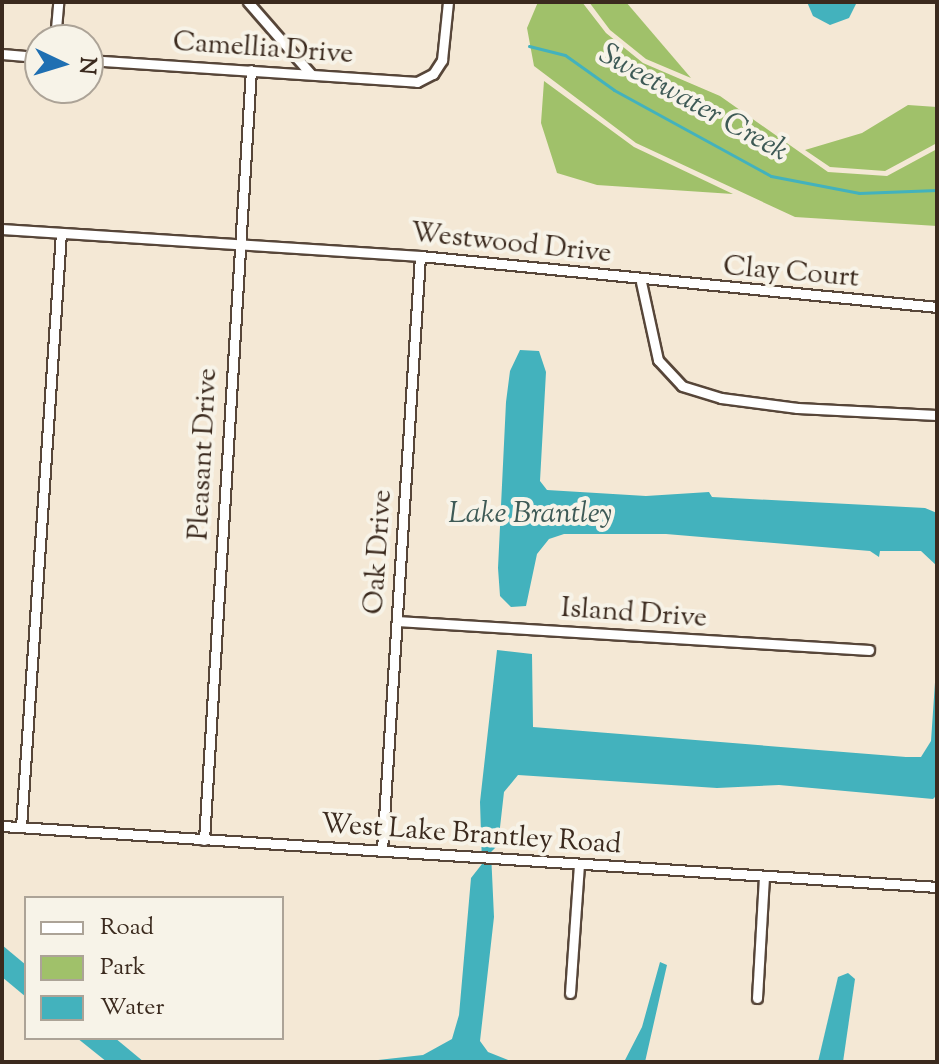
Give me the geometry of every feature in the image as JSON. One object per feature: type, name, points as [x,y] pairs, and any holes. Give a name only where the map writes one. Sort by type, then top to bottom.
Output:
[{"type":"street","points":[[56,24],[58,2]]},
{"type":"street","points":[[248,2],[310,73]]},
{"type":"street","name":"Camellia Drive","points":[[104,61],[417,82],[433,74],[442,60],[448,2]]},
{"type":"street","points":[[2,54],[24,56]]},
{"type":"street","name":"Pleasant Drive","points":[[204,840],[237,242],[251,70]]},
{"type":"street","name":"Westwood Drive","points":[[2,229],[420,256],[641,282],[658,360],[682,386],[721,398],[797,408],[937,415]]},
{"type":"street","points":[[21,827],[61,233]]},
{"type":"street","name":"Oak Drive","points":[[382,850],[420,256]]},
{"type":"street","name":"Clay Court","points":[[641,282],[937,307]]},
{"type":"street","name":"Island Drive","points":[[397,621],[869,650]]},
{"type":"street","name":"West Lake Brantley Road","points":[[2,826],[937,887]]},
{"type":"street","points":[[570,993],[579,864]]},
{"type":"street","points":[[757,998],[764,876]]},
{"type":"green space","points":[[538,2],[582,2],[606,33],[643,63],[720,96],[828,172],[887,176],[937,149],[937,226],[795,217],[636,143],[534,66],[527,28]]},
{"type":"green space","points":[[589,2],[626,2],[691,78],[646,59],[610,30]]},
{"type":"green space","points":[[544,81],[634,147],[733,194],[597,185],[557,173],[541,123]]},
{"type":"green space","points":[[908,105],[937,107],[937,143],[885,171],[830,167],[805,150],[862,133]]},
{"type":"water","points":[[807,2],[857,2],[849,18],[830,25],[813,16]]},
{"type":"water","name":"Lake Brantley","points":[[520,350],[539,351],[546,372],[540,481],[547,490],[646,496],[709,492],[712,497],[925,508],[937,513],[937,566],[921,551],[880,551],[879,557],[870,551],[666,534],[564,534],[549,539],[537,554],[526,606],[511,607],[500,596],[498,568],[506,402],[510,371]]},
{"type":"water","points":[[497,650],[532,654],[533,727],[906,757],[921,757],[931,741],[937,653],[937,795],[933,799],[779,785],[717,788],[518,775],[504,792],[498,845],[491,852],[494,917],[480,1041],[488,1052],[513,1062],[360,1062],[423,1055],[452,1039],[459,1015],[471,878],[482,864],[480,802]]},
{"type":"water","points":[[2,945],[24,963],[24,995],[2,977]]},
{"type":"water","points":[[660,962],[667,965],[645,1062],[624,1062],[642,1027]]},
{"type":"water","points":[[848,973],[855,979],[843,1062],[818,1062],[838,977]]},
{"type":"water","points":[[80,1040],[117,1040],[144,1062],[107,1062]]},
{"type":"waterway","name":"Sweetwater Creek","points":[[529,46],[565,55],[614,90],[771,176],[859,193],[937,190]]}]
